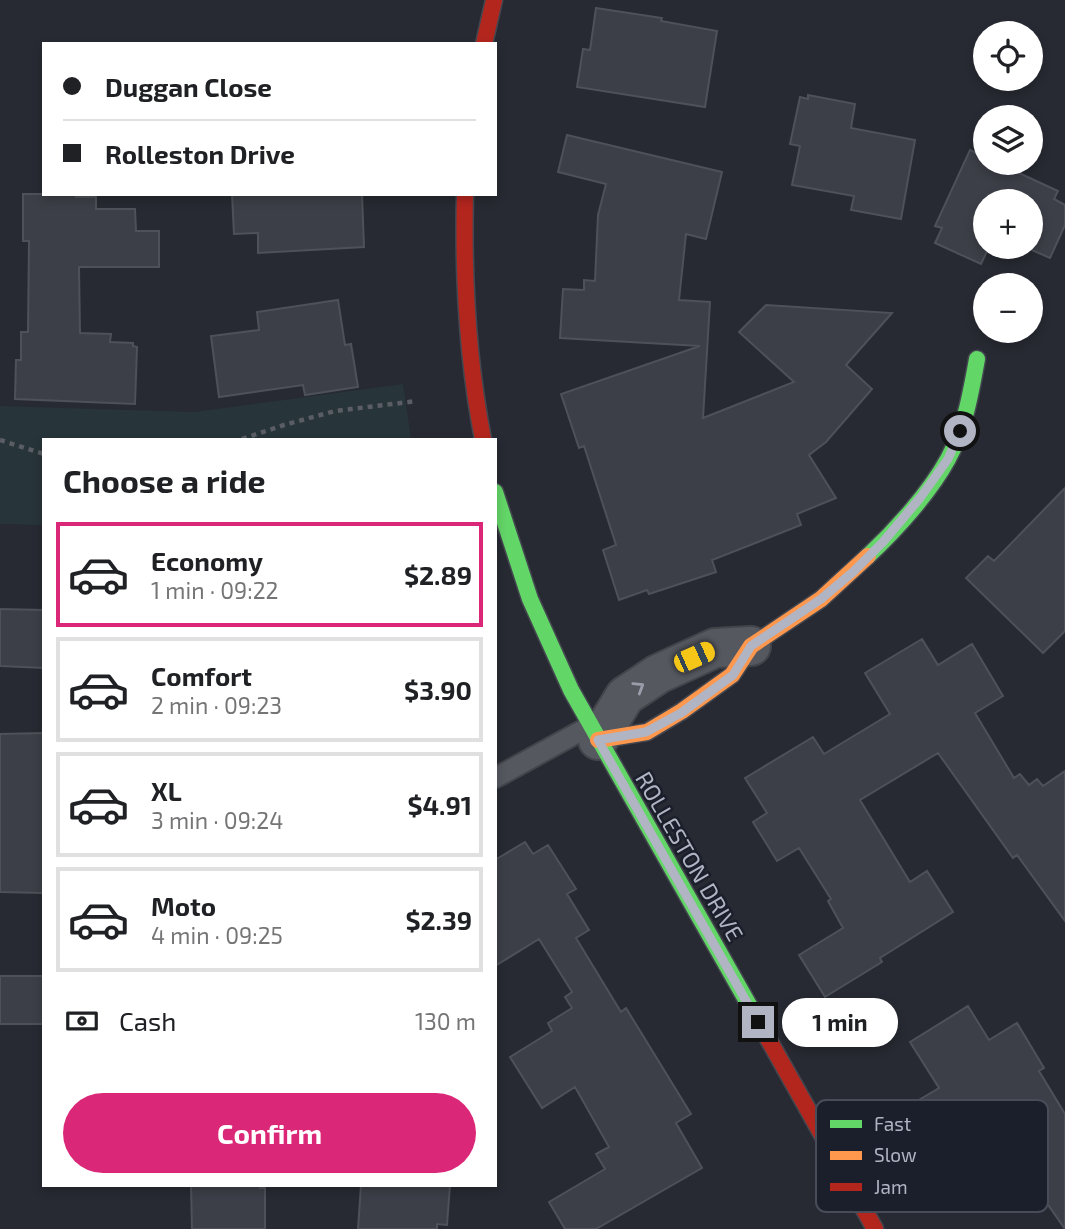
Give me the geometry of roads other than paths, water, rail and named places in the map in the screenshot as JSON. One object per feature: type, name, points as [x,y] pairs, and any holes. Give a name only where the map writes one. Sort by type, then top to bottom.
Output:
[{"type":"main road","points":[[484,42],[495,0]]},
{"type":"main road","points":[[465,196],[465,307],[470,363],[483,438]]},
{"type":"main road","points":[[751,646],[821,599],[853,572],[908,514],[948,459],[963,419],[977,359]]},
{"type":"main road","name":"ROLLESTON DRIVE","points":[[497,499],[517,564],[542,629],[594,733],[816,1123]]},
{"type":"main road","name":"ROLLESTON DRIVE","points":[[866,1212],[876,1229]]},
{"type":"street","points":[[594,733],[625,695],[658,674],[715,648],[751,646]]},
{"type":"lane","points":[[497,777],[594,733]]}]
